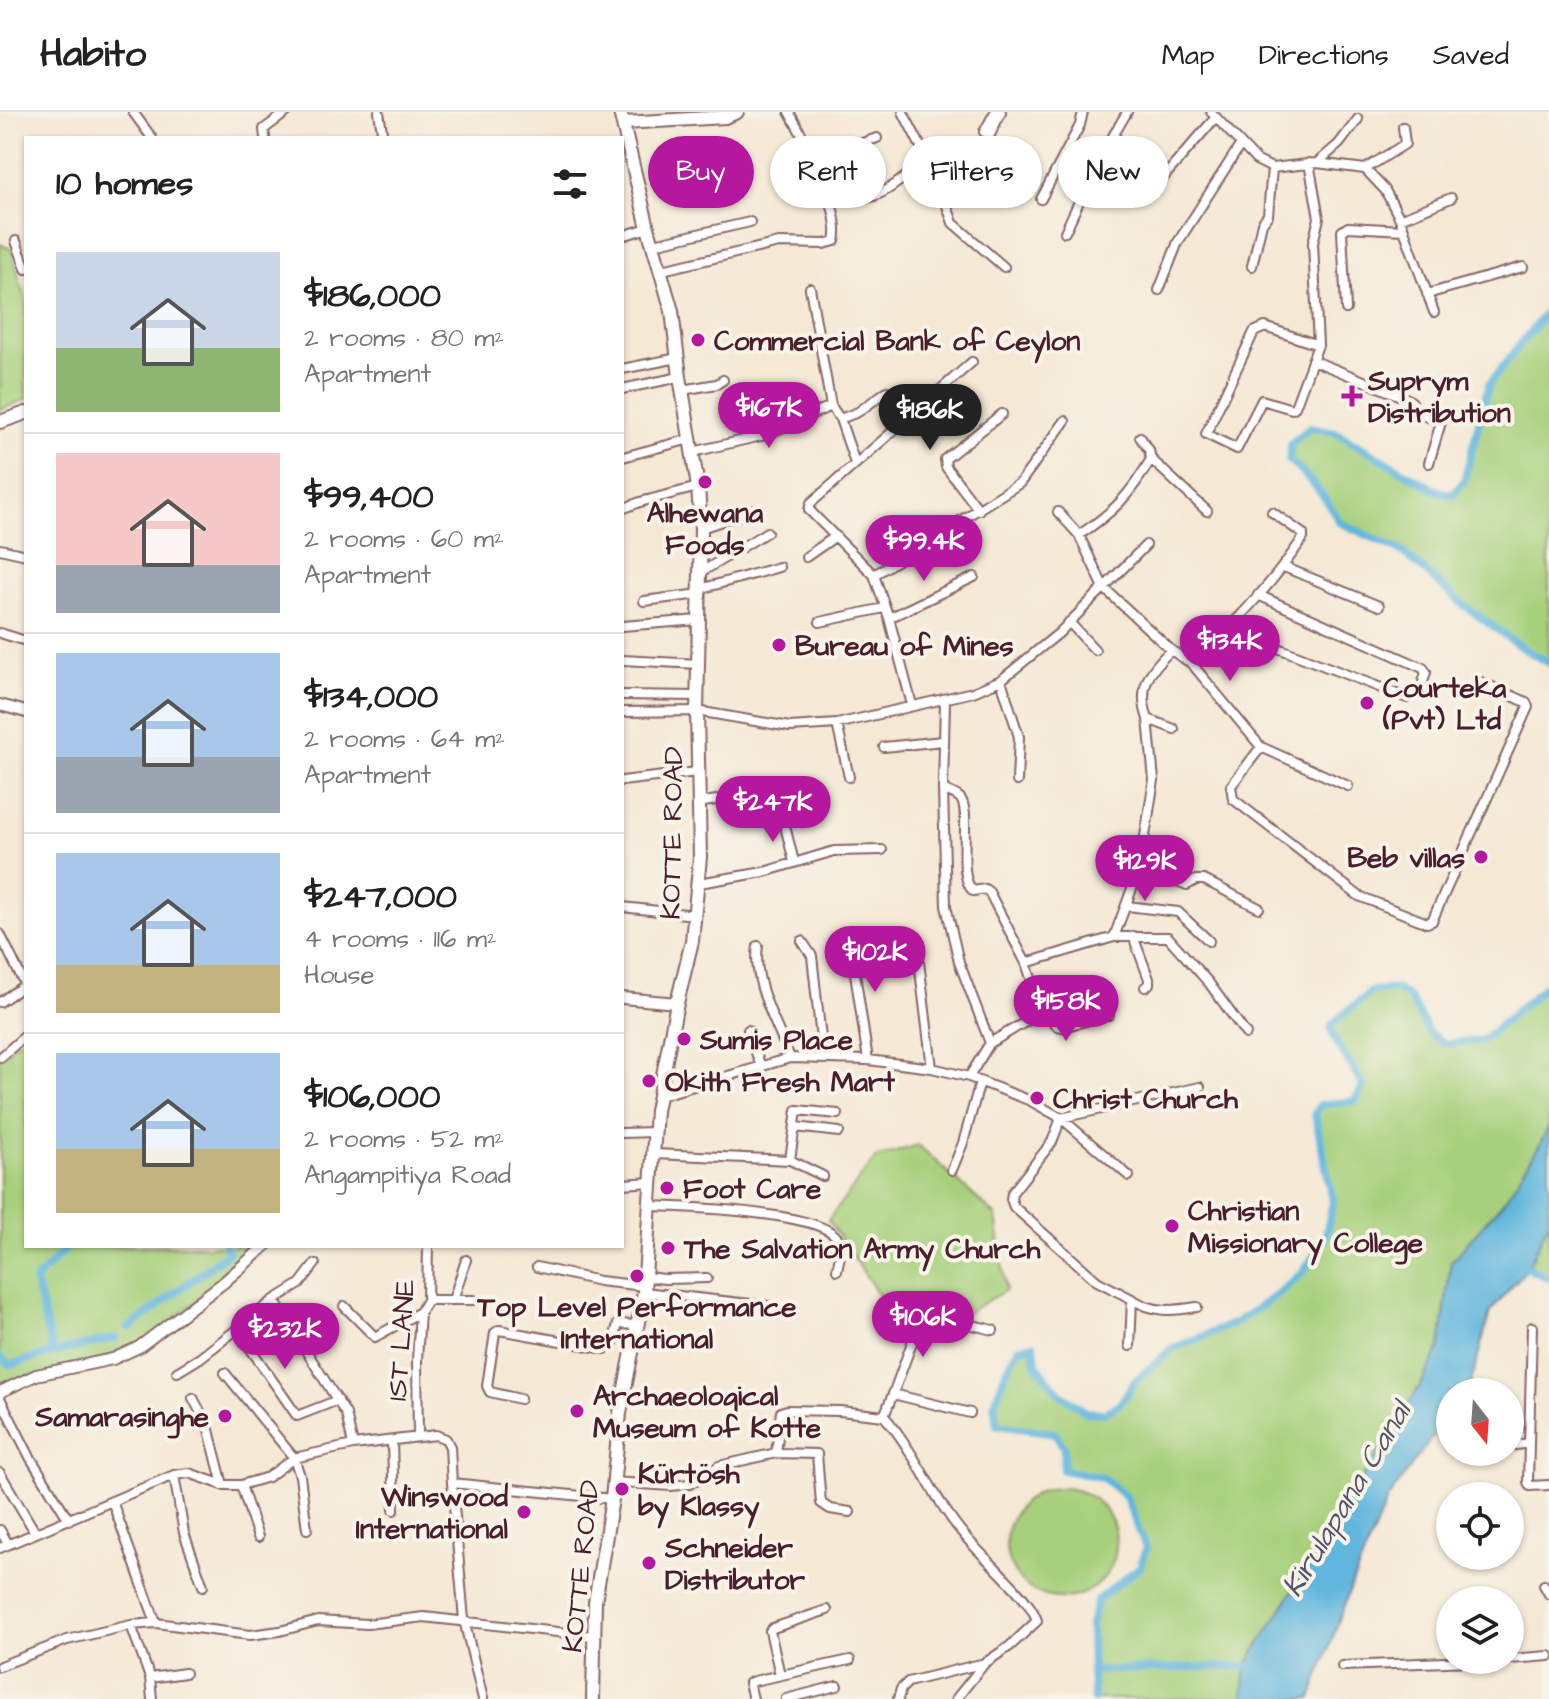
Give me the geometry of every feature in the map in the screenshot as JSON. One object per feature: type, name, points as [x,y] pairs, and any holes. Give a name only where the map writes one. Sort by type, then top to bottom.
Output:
[{"type":"main road","points":[[622,118],[725,117],[737,112]]},
{"type":"main road","name":"KOTTE ROAD","points":[[593,1699],[595,1602],[612,1499],[620,1413],[645,1285],[654,1132],[677,1003],[692,941],[699,883],[697,711],[701,528],[698,487],[672,311],[654,244],[628,172],[626,156]]},
{"type":"main road","points":[[0,422],[24,414]]},
{"type":"street","points":[[133,112],[151,136]]},
{"type":"street","points":[[265,136],[264,129],[287,112]]},
{"type":"street","points":[[379,112],[383,136]]},
{"type":"street","points":[[789,112],[801,136]]},
{"type":"street","points":[[903,112],[914,136]]},
{"type":"street","points":[[984,132],[998,112]]},
{"type":"street","points":[[988,136],[998,112]]},
{"type":"street","points":[[1042,197],[1080,125],[1083,112]]},
{"type":"street","points":[[1065,232],[1094,169],[1127,112]]},
{"type":"street","points":[[1169,170],[1214,115],[1256,160],[1272,168],[1313,163],[1365,169],[1405,144],[1403,127]]},
{"type":"street","points":[[1313,163],[1339,144],[1358,119]]},
{"type":"street","points":[[1159,290],[1178,242],[1241,144]]},
{"type":"street","points":[[1313,163],[1319,218],[1313,243],[1318,345],[1295,407],[1292,409],[1262,400],[1237,449],[1206,434],[1254,332],[1265,327],[1318,345]]},
{"type":"street","points":[[1252,266],[1262,223],[1268,215],[1272,168]]},
{"type":"street","points":[[1365,169],[1385,190],[1400,219],[1434,312]]},
{"type":"street","points":[[1400,219],[1451,198]]},
{"type":"street","points":[[662,270],[779,243],[824,244],[835,241],[837,233],[831,208]]},
{"type":"street","points":[[948,208],[953,223],[1004,267]]},
{"type":"street","points":[[654,244],[750,222]]},
{"type":"street","points":[[1346,309],[1342,231],[1348,227],[1404,230]]},
{"type":"street","points":[[624,235],[648,228]]},
{"type":"street","points":[[16,241],[24,263]]},
{"type":"street","points":[[1427,294],[1523,267]]},
{"type":"street","points":[[810,288],[831,406],[840,419],[855,463]]},
{"type":"street","points":[[624,369],[678,358]]},
{"type":"street","points":[[1312,360],[1408,399],[1412,402],[1410,407],[1413,411],[1441,422],[1429,463]]},
{"type":"street","points":[[912,705],[874,575],[809,510],[811,503],[855,463],[972,362]]},
{"type":"street","points":[[624,389],[717,384],[723,380]]},
{"type":"street","points":[[840,419],[858,412],[887,391]]},
{"type":"street","points":[[693,452],[765,435],[831,406]]},
{"type":"street","points":[[979,510],[946,467],[945,459],[1002,414]]},
{"type":"street","points":[[874,575],[1020,483],[1065,421]]},
{"type":"street","points":[[1140,437],[1151,459],[1207,511]]},
{"type":"street","points":[[624,457],[690,439]]},
{"type":"street","points":[[1079,535],[1110,514],[1132,491],[1151,459]]},
{"type":"street","points":[[624,508],[698,487]]},
{"type":"street","points":[[701,528],[755,510]]},
{"type":"street","points":[[1058,512],[1079,535],[1104,588],[1171,650],[1192,664],[1261,747],[1348,786]]},
{"type":"street","points":[[1192,664],[1229,629],[1284,567],[1303,538],[1303,534],[1272,512]]},
{"type":"street","points":[[700,573],[767,532]]},
{"type":"street","points":[[806,557],[836,536]]},
{"type":"street","points":[[624,712],[697,711],[790,727],[837,724],[973,692],[1001,680],[1059,633],[1146,545]]},
{"type":"street","points":[[0,549],[24,555]]},
{"type":"street","points":[[644,601],[700,591],[779,567]]},
{"type":"street","points":[[1284,567],[1379,606]]},
{"type":"street","points":[[889,618],[974,577]]},
{"type":"street","points":[[1229,629],[1407,698],[1421,689],[1426,672],[1423,668],[1258,595]]},
{"type":"street","points":[[820,622],[884,608]]},
{"type":"street","points":[[624,626],[699,620]]},
{"type":"street","points":[[1069,622],[1095,650]]},
{"type":"street","points":[[0,633],[24,640]]},
{"type":"street","points":[[1114,937],[1140,867],[1154,780],[1143,693],[1153,666],[1171,650]]},
{"type":"street","points":[[624,660],[699,664]]},
{"type":"street","points":[[1001,680],[1019,737],[1017,781]]},
{"type":"street","points":[[1261,747],[1231,786],[1233,799],[1359,896],[1427,923],[1432,921],[1528,707],[1526,702],[1481,682]]},
{"type":"street","points":[[624,695],[698,696]]},
{"type":"street","points":[[945,700],[943,789],[946,906],[959,962],[990,1043]]},
{"type":"street","points":[[0,705],[24,711]]},
{"type":"street","points":[[1148,719],[1174,729]]},
{"type":"street","points":[[837,724],[849,777]]},
{"type":"street","points":[[884,747],[943,741]]},
{"type":"street","points":[[624,781],[697,772]]},
{"type":"street","points":[[943,789],[959,797],[964,808],[967,884],[973,891],[985,889],[989,892],[1026,963],[1040,1006],[1057,1026],[1063,1027],[1109,1015]]},
{"type":"street","points":[[697,803],[777,791]]},
{"type":"street","points":[[783,818],[794,862]]},
{"type":"street","points":[[699,883],[764,872],[834,851],[882,850]]},
{"type":"street","points":[[1140,867],[1187,885],[1204,880],[1259,908]]},
{"type":"street","points":[[1127,906],[1178,912],[1209,941]]},
{"type":"street","points":[[624,907],[695,915]]},
{"type":"street","points":[[849,933],[868,1060]]},
{"type":"street","points":[[0,934],[24,982]]},
{"type":"street","points":[[1133,936],[1149,979],[1145,987]]},
{"type":"street","points":[[916,937],[932,1068]]},
{"type":"street","points":[[1026,963],[1114,937],[1168,937],[1209,983],[1246,1034]]},
{"type":"street","points":[[802,941],[812,956],[823,1057]]},
{"type":"street","points":[[758,946],[755,963],[790,1058]]},
{"type":"street","points":[[0,1002],[24,985]]},
{"type":"street","points":[[624,998],[677,1003]]},
{"type":"street","points":[[969,1077],[990,1043],[1032,1018],[1040,1006]]},
{"type":"street","points":[[748,1030],[761,1067]]},
{"type":"street","points":[[1,1057],[24,1037]]},
{"type":"street","points":[[659,1096],[790,1058],[868,1060],[932,1068],[969,1077],[1031,1101],[1061,1118],[1129,1176]]},
{"type":"street","points":[[952,1170],[980,1082]]},
{"type":"street","points":[[1061,1118],[1200,1087]]},
{"type":"street","points":[[790,1160],[797,1110],[838,1114]]},
{"type":"street","points":[[1061,1118],[1052,1142],[1012,1193],[1014,1207],[1097,1281],[1148,1309],[1172,1311],[1197,1307]]},
{"type":"street","points":[[795,1127],[839,1132]]},
{"type":"street","points":[[624,1133],[654,1132]]},
{"type":"street","points":[[654,1154],[790,1160],[823,1176]]},
{"type":"street","points":[[624,1184],[653,1182]]},
{"type":"street","points":[[650,1206],[728,1209],[809,1224],[838,1239],[841,1249],[837,1270]]},
{"type":"street","points":[[0,1392],[36,1375],[113,1359],[139,1347],[223,1283],[263,1248]]},
{"type":"street","name":"1ST LANE","points":[[418,1437],[417,1360],[420,1312],[427,1300],[428,1248]]},
{"type":"street","points":[[453,1300],[466,1260]]},
{"type":"street","points":[[177,1372],[300,1284],[315,1264]]},
{"type":"street","points":[[537,1267],[599,1281],[645,1285],[776,1307]]},
{"type":"street","points":[[645,1285],[665,1279],[707,1278]]},
{"type":"street","points":[[1130,1346],[1132,1299]]},
{"type":"street","points":[[274,1300],[346,1414],[353,1445]]},
{"type":"street","points":[[427,1300],[474,1300]]},
{"type":"street","points":[[344,1306],[375,1337],[420,1312]]},
{"type":"street","points":[[884,1416],[920,1321],[927,1314],[993,1330]]},
{"type":"street","points":[[520,1399],[490,1392],[487,1386],[495,1333],[499,1330],[605,1349],[613,1343],[618,1324],[638,1325]]},
{"type":"street","points":[[1532,1327],[1528,1482],[1530,1486],[1549,1485]]},
{"type":"street","points":[[237,1329],[297,1416],[338,1400]]},
{"type":"street","points":[[225,1373],[294,1458],[300,1476],[307,1529]]},
{"type":"street","points":[[893,1394],[970,1413]]},
{"type":"street","points":[[0,1398],[30,1457],[69,1520]]},
{"type":"street","points":[[193,1398],[208,1426],[223,1485]]},
{"type":"street","points":[[776,1453],[781,1412],[840,1411],[884,1416]]},
{"type":"street","points":[[884,1416],[939,1502],[1036,1616],[1037,1621],[1010,1646],[985,1663],[956,1699]]},
{"type":"street","points":[[0,1530],[4,1546],[174,1475],[189,1473],[223,1485],[241,1485],[268,1477],[294,1458],[353,1445],[436,1435],[446,1439],[450,1447],[464,1620],[483,1699]]},
{"type":"street","points":[[392,1441],[394,1510]]},
{"type":"street","points":[[1524,1444],[1529,1443]]},
{"type":"street","points":[[613,1482],[671,1486],[690,1484],[719,1466],[776,1453],[817,1454],[821,1503],[830,1509],[850,1512]]},
{"type":"street","points":[[0,1473],[35,1532]]},
{"type":"street","points":[[174,1475],[184,1533],[203,1586]]},
{"type":"street","points":[[452,1483],[612,1499]]},
{"type":"street","points":[[241,1485],[258,1537]]},
{"type":"street","points":[[112,1501],[156,1623]]},
{"type":"street","points":[[1544,1585],[1549,1594]]},
{"type":"street","points":[[780,1675],[770,1631],[827,1610]]},
{"type":"street","points":[[0,1666],[67,1640],[131,1625],[156,1623],[250,1635],[318,1621],[367,1624],[424,1617],[593,1636]]},
{"type":"street","points":[[131,1625],[150,1678],[152,1699]]},
{"type":"street","points":[[1524,1658],[1549,1656]]},
{"type":"street","points":[[753,1699],[749,1683],[850,1660]]},
{"type":"street","points":[[1342,1666],[1436,1662]]},
{"type":"street","points":[[898,1699],[901,1689],[908,1682],[985,1663]]},
{"type":"street","points":[[150,1678],[185,1673]]},
{"type":"street","points":[[786,1699],[837,1686]]},
{"type":"green space","points":[[0,244],[11,249],[24,294],[24,400],[0,410]]},
{"type":"green space","points":[[1549,308],[1549,663],[1461,603],[1403,552],[1339,522],[1317,489],[1289,460],[1291,444],[1310,427],[1335,432],[1437,491],[1453,495],[1464,481],[1489,384]]},
{"type":"green space","points":[[1549,983],[1549,1126],[1504,1201],[1451,1262],[1440,1348],[1421,1384],[1246,1666],[1243,1699],[1094,1699],[1091,1624],[1097,1600],[1140,1568],[1146,1547],[1126,1497],[1102,1477],[1063,1470],[1064,1448],[1055,1433],[997,1425],[994,1406],[1004,1376],[1018,1349],[1034,1345],[1036,1365],[1059,1393],[1086,1412],[1104,1413],[1120,1404],[1136,1380],[1172,1349],[1235,1323],[1273,1298],[1303,1272],[1325,1239],[1333,1201],[1315,1114],[1320,1105],[1355,1101],[1363,1086],[1335,1039],[1331,1025],[1372,991],[1396,989],[1410,999],[1429,1033],[1446,1044],[1483,1040]]},
{"type":"green space","points":[[24,1037],[24,1248],[263,1248],[139,1347],[0,1392],[0,1058]]},
{"type":"green space","points":[[918,1145],[996,1216],[1006,1290],[963,1315],[881,1298],[828,1220],[876,1158]]},
{"type":"green space","points":[[1549,1221],[1549,1278],[1528,1267]]},
{"type":"green space","points":[[1061,1488],[1082,1492],[1100,1504],[1112,1522],[1116,1543],[1112,1564],[1100,1582],[1082,1594],[1061,1598],[1040,1594],[1022,1582],[1010,1564],[1006,1543],[1010,1522],[1022,1504],[1040,1492]]},
{"type":"water","points":[[1549,1126],[1549,1221],[1528,1267],[1490,1312],[1472,1378],[1436,1378],[1436,1432],[1387,1500],[1351,1586],[1311,1699],[1243,1699],[1246,1666],[1421,1384],[1440,1348],[1451,1262],[1504,1201]]},
{"type":"waterway","points":[[1549,308],[1489,384],[1464,481],[1453,495],[1437,491],[1335,432],[1310,427],[1291,444],[1289,460],[1317,489],[1339,522],[1403,552],[1461,603],[1521,647],[1549,663]]},
{"type":"waterway","points":[[1092,1671],[1091,1624],[1097,1600],[1140,1567],[1146,1548],[1126,1497],[1102,1477],[1063,1470],[1064,1448],[1055,1433],[997,1425],[994,1406],[1004,1376],[1018,1349],[1034,1345],[1036,1364],[1059,1393],[1086,1412],[1104,1413],[1120,1404],[1136,1380],[1172,1349],[1235,1323],[1273,1298],[1303,1272],[1325,1239],[1333,1201],[1315,1114],[1320,1105],[1355,1101],[1363,1086],[1335,1039],[1331,1025],[1372,991],[1396,989],[1410,999],[1429,1033],[1445,1044],[1483,1040],[1549,983]]},
{"type":"waterway","points":[[45,1270],[67,1248]]},
{"type":"waterway","points":[[129,1328],[229,1252],[226,1248]]},
{"type":"waterway","points":[[1521,1265],[1549,1278]]},
{"type":"waterway","points":[[40,1275],[35,1281],[53,1353],[116,1338]]},
{"type":"waterway","points":[[0,1357],[10,1365],[53,1353]]},
{"type":"waterway","points":[[1094,1699],[1092,1671],[1246,1666],[1254,1670]]},
{"type":"place","name":"Commercial Bank of Ceylon","points":[[698,340]]},
{"type":"place","name":"Suprym Distribution","points":[[1352,396]]},
{"type":"place","name":"Alhewana Foods","points":[[705,482]]},
{"type":"place","name":"Bureau of Mines","points":[[779,645]]},
{"type":"place","name":"Courteka (Pvt) Ltd","points":[[1367,703]]},
{"type":"place","name":"Beb villas","points":[[1481,857]]},
{"type":"place","name":"Sumis Place","points":[[684,1039]]},
{"type":"place","name":"Okith Fresh Mart","points":[[649,1081]]},
{"type":"place","name":"Christ Church","points":[[1037,1098]]},
{"type":"place","name":"Foot Care","points":[[667,1188]]},
{"type":"place","name":"Christian Missionary College","points":[[1172,1226]]},
{"type":"place","name":"The Salvation Army Church","points":[[668,1248]]},
{"type":"place","name":"Top Level Performance International","points":[[637,1276]]},
{"type":"place","name":"Archaeological Museum of Kotte","points":[[577,1411]]},
{"type":"place","name":"Samarasinghe","points":[[225,1416]]},
{"type":"place","name":"Kürtösh by Klassy","points":[[622,1489]]},
{"type":"place","name":"Winswood International","points":[[524,1512]]},
{"type":"place","name":"Schneider Distributor","points":[[649,1563]]},
{"type":"water label","name":"Kirulapana Canal","points":[[1346,1499]]}]
